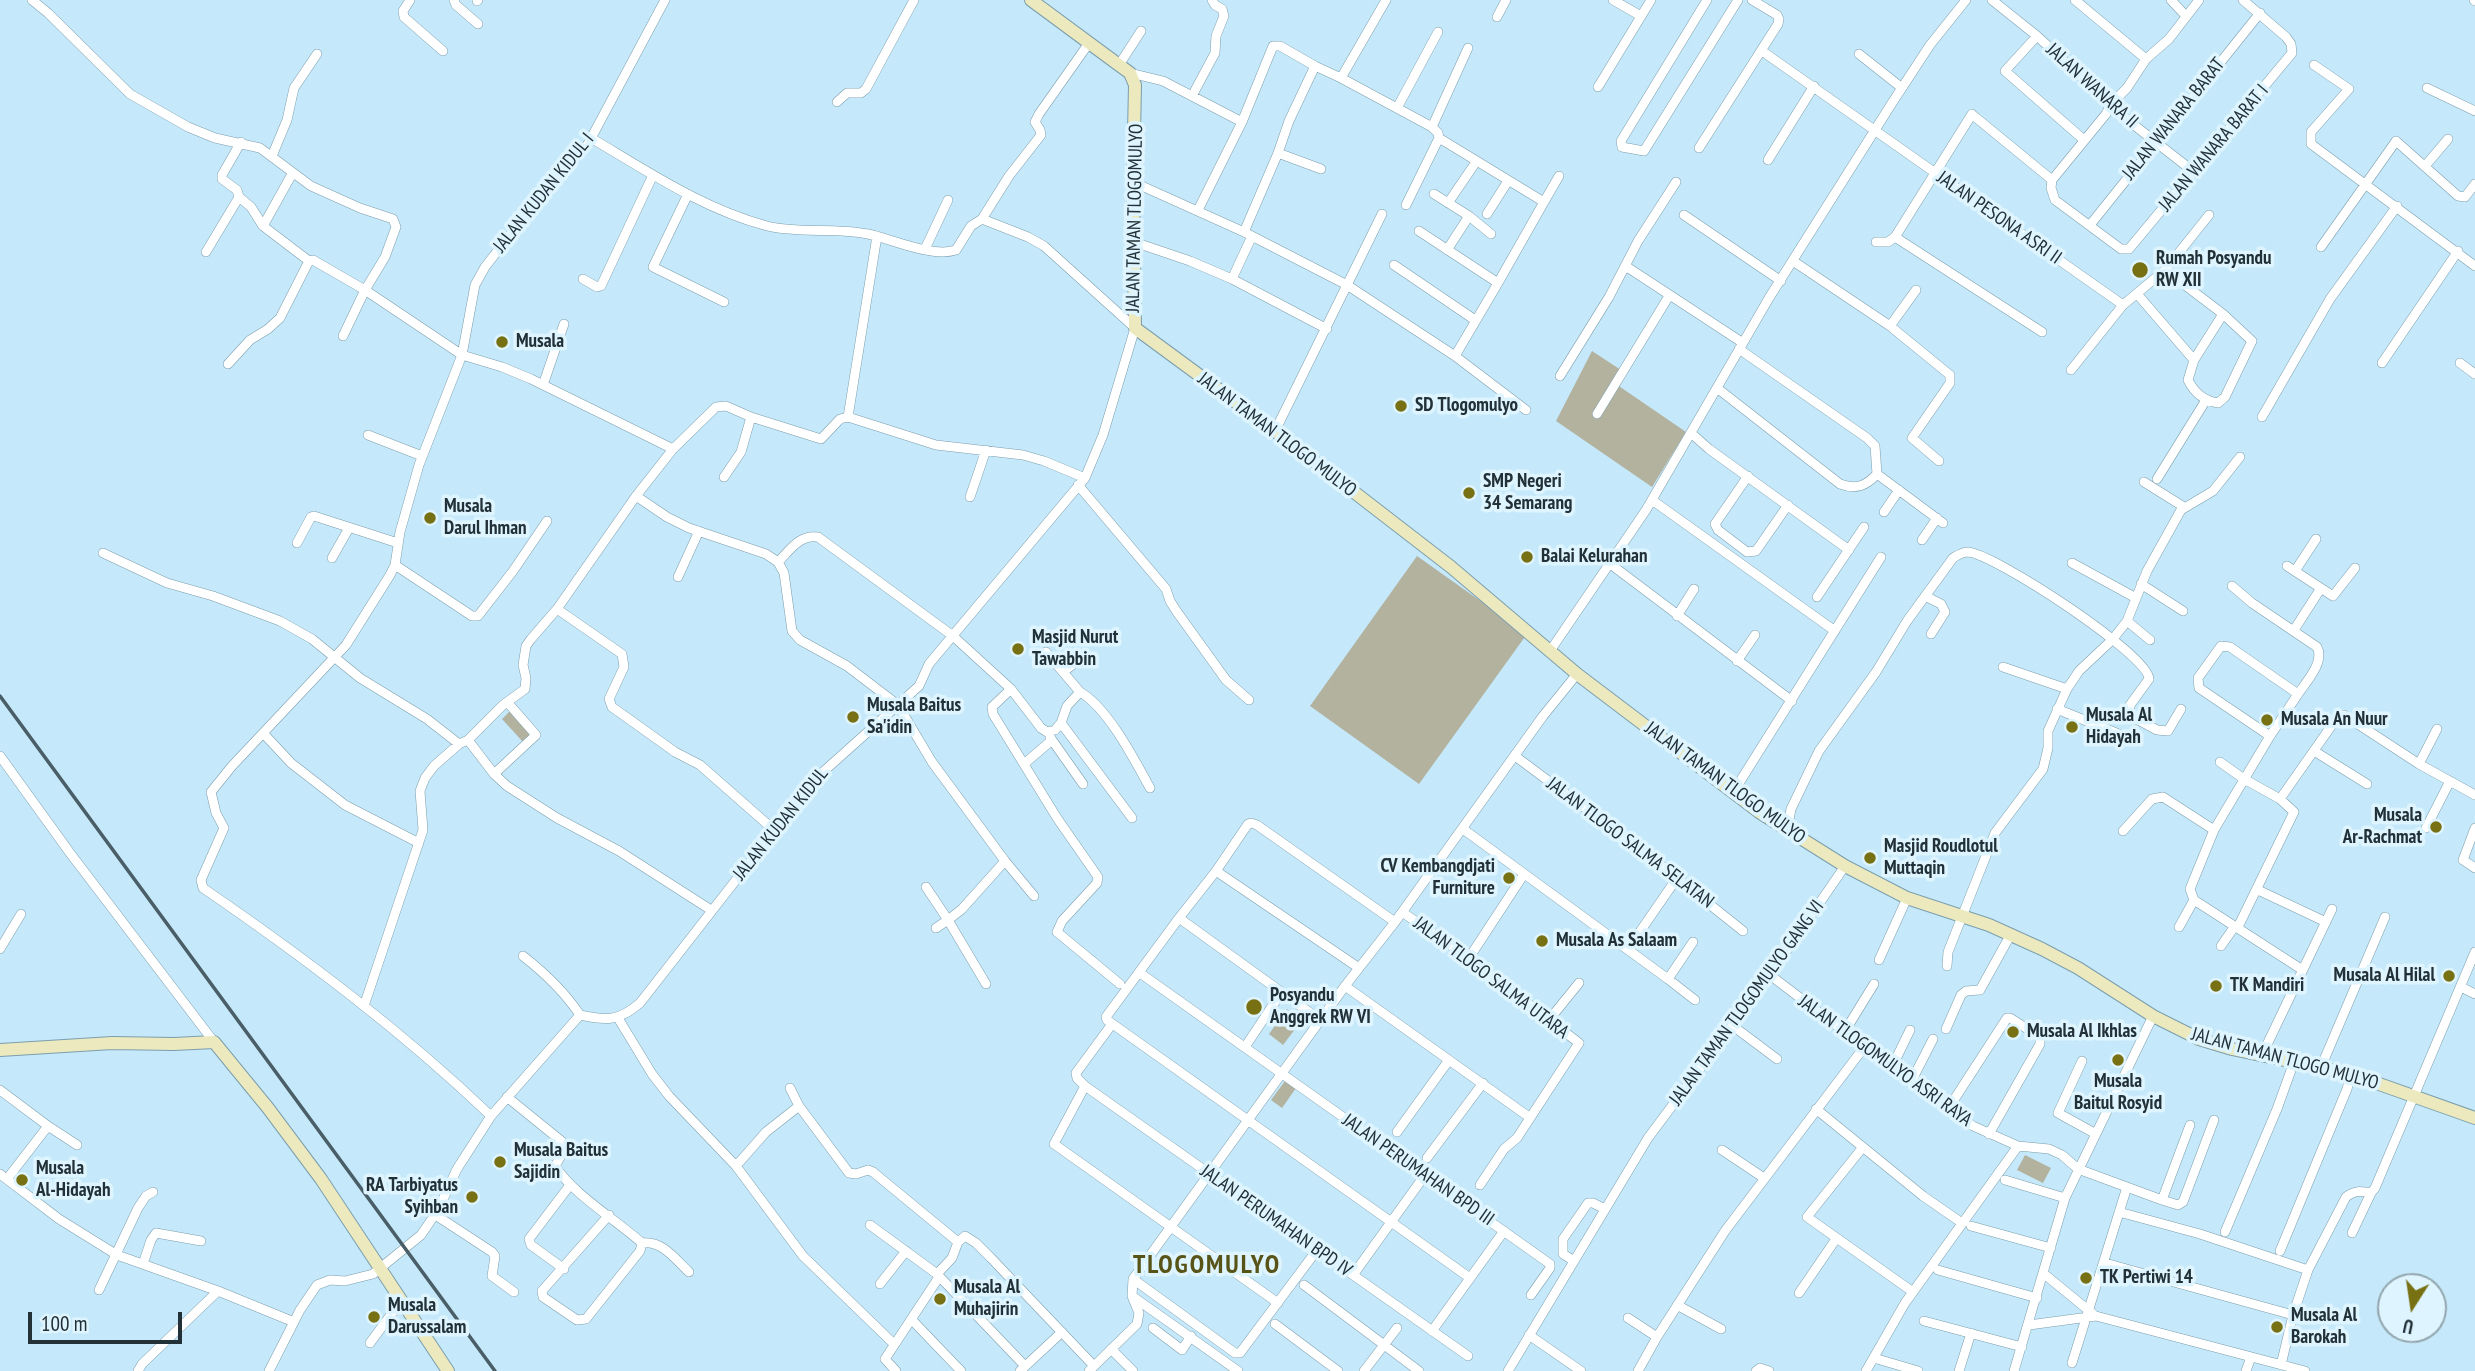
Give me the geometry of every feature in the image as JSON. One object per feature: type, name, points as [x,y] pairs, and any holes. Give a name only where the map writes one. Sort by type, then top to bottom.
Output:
[{"type":"street","points":[[32,0],[130,94],[188,127],[215,138],[260,148],[311,186],[396,222],[385,257],[342,337]]},
{"type":"street","points":[[410,0],[403,12],[404,17],[443,51]]},
{"type":"street","points":[[454,0],[456,5],[478,24]]},
{"type":"street","name":"JALAN KUDAN KIDUL I","points":[[395,565],[398,542],[422,456],[462,355],[472,295],[485,267],[542,194],[591,138],[665,0]]},
{"type":"street","points":[[837,102],[847,93],[861,93],[866,89],[915,0]]},
{"type":"street","points":[[1031,0],[1130,74],[1163,81],[1242,122]]},
{"type":"street","points":[[1192,96],[1213,56],[1216,36],[1224,16],[1222,9],[1212,0]]},
{"type":"street","points":[[1341,78],[1386,0]]},
{"type":"street","points":[[1497,16],[1506,0]]},
{"type":"street","points":[[1613,0],[1641,16]]},
{"type":"street","points":[[1598,87],[1651,0]]},
{"type":"street","points":[[1707,0],[1621,144],[1622,147],[1643,152],[1646,149],[1738,0]]},
{"type":"street","points":[[1699,148],[1762,51],[1779,19],[1766,3],[1752,0]]},
{"type":"street","name":"JALAN WANARA II","points":[[1992,0],[2037,36],[2120,114],[2194,172]]},
{"type":"street","points":[[2075,0],[2146,59]]},
{"type":"street","points":[[2171,0],[2185,15]]},
{"type":"street","points":[[2090,225],[2053,198],[2052,180],[2106,114],[2111,104],[2127,88],[2146,59],[2169,39],[2199,0]]},
{"type":"street","points":[[2243,0],[2260,13]]},
{"type":"street","points":[[1550,651],[1652,499],[1780,281],[1874,131],[1962,1]]},
{"type":"street","name":"JALAN WANARA BARAT I","points":[[2090,225],[2121,249],[2129,249],[2292,53],[2291,44],[2260,13]]},
{"type":"street","name":"JALAN WANARA BARAT","points":[[2090,225],[2260,13]]},
{"type":"street","points":[[1119,65],[1141,31]]},
{"type":"street","points":[[1397,108],[1438,32]]},
{"type":"street","points":[[2037,36],[2005,71],[2084,140]]},
{"type":"street","points":[[591,138],[688,194],[768,226],[790,230],[866,233],[940,253],[956,250],[971,226],[982,219],[1009,176],[1041,135],[1035,122],[1039,114],[1089,43]]},
{"type":"street","points":[[1198,210],[1242,122],[1273,46],[1280,46],[1432,127],[1439,138],[1544,202]]},
{"type":"street","points":[[1432,127],[1468,48]]},
{"type":"street","name":"JALAN PESONA ASRI II","points":[[1762,51],[2123,305]]},
{"type":"street","points":[[272,156],[287,120],[294,88],[317,54]]},
{"type":"street","points":[[1859,54],[1902,88]]},
{"type":"street","points":[[2314,65],[2348,89],[2311,132],[2311,144],[2475,266]]},
{"type":"street","points":[[1232,279],[1290,121],[1315,66]]},
{"type":"street","name":"JALAN TAMAN TLOGOMULYO","points":[[1130,74],[1136,97],[1133,182],[1135,328]]},
{"type":"street","points":[[1768,160],[1814,86]]},
{"type":"street","points":[[2427,88],[2475,111]]},
{"type":"street","points":[[1876,242],[1888,242],[1895,237],[1973,115],[2052,180]]},
{"type":"street","points":[[1406,205],[1439,138]]},
{"type":"street","points":[[2425,166],[2448,139]]},
{"type":"street","points":[[2321,247],[2396,141],[2460,197],[2465,197],[2475,184]]},
{"type":"street","points":[[241,142],[222,179],[237,190],[239,197],[251,207],[263,226],[309,261],[313,260],[365,290],[462,355],[502,367],[543,385],[673,449]]},
{"type":"street","points":[[1278,153],[1321,169]]},
{"type":"street","points":[[1448,203],[1476,162]]},
{"type":"street","points":[[263,226],[292,174]]},
{"type":"street","points":[[583,279],[597,287],[601,286],[653,175]]},
{"type":"street","points":[[1455,356],[1559,176]]},
{"type":"street","points":[[1487,214],[1508,181]]},
{"type":"street","points":[[1133,182],[1198,210],[1348,285],[1455,356],[1526,410]]},
{"type":"street","points":[[1560,376],[1626,267],[1638,241],[1676,183]]},
{"type":"street","points":[[688,194],[653,267],[724,302]]},
{"type":"street","points":[[1434,194],[1469,216],[1490,234]]},
{"type":"street","points":[[206,252],[239,197]]},
{"type":"street","points":[[925,249],[948,200]]},
{"type":"street","points":[[2262,417],[2330,299],[2397,206]]},
{"type":"street","points":[[1275,431],[1382,214]]},
{"type":"street","points":[[1684,215],[1780,281]]},
{"type":"street","points":[[2071,370],[2123,305],[2165,270],[2209,215]]},
{"type":"street","points":[[1447,250],[1469,216]]},
{"type":"street","name":"JALAN TAMAN TLOGOMULYO","points":[[982,219],[1044,246],[1135,328]]},
{"type":"street","points":[[1419,231],[1498,283]]},
{"type":"street","points":[[848,417],[877,236]]},
{"type":"street","points":[[1895,237],[2042,332]]},
{"type":"street","points":[[1134,242],[1232,279],[1327,329]]},
{"type":"street","points":[[2382,363],[2458,251]]},
{"type":"street","points":[[228,363],[250,340],[280,318],[309,261]]},
{"type":"street","points":[[1793,261],[1890,326],[1950,375],[1950,383],[1912,438],[1939,461]]},
{"type":"street","points":[[1394,265],[1475,320]]},
{"type":"street","points":[[1626,267],[1741,346],[1867,438],[1875,446],[1877,474],[1868,484],[1857,487],[1849,488],[1840,484],[1717,388]]},
{"type":"street","points":[[2165,270],[2223,314],[2250,337],[2252,345],[2221,402],[2206,400],[2188,380],[2194,359],[2223,314]]},
{"type":"street","points":[[1890,326],[1916,290]]},
{"type":"street","points":[[2138,295],[2194,359]]},
{"type":"street","points":[[1597,414],[1670,296]]},
{"type":"street","points":[[543,385],[564,324]]},
{"type":"street","name":"JALAN TAMAN TLOGO MULYO","points":[[1135,328],[1275,431],[1451,567],[1577,674],[1759,812],[1845,866],[1907,898],[2011,934],[2078,968],[2153,1016],[2199,1040],[2351,1074],[2475,1118]]},
{"type":"street","name":"JALAN KUDAN KIDUL","points":[[618,1018],[649,992],[825,768],[919,686],[929,664],[1082,481],[1103,435],[1135,328]]},
{"type":"street","points":[[2460,363],[2475,374]]},
{"type":"street","points":[[2157,479],[2206,400]]},
{"type":"street","points":[[364,1006],[424,825],[420,792],[422,784],[434,766],[503,705],[525,690],[523,665],[526,646],[673,449],[716,407],[726,406],[751,417],[821,439],[840,419],[848,417],[936,445],[1034,458],[1082,481],[1166,589],[1177,612],[1226,680],[1249,700]]},
{"type":"street","points":[[724,477],[741,452],[751,417]]},
{"type":"street","points":[[1691,433],[1709,449],[1849,550]]},
{"type":"street","points":[[368,435],[422,456]]},
{"type":"street","points":[[970,497],[986,450]]},
{"type":"street","points":[[1947,966],[1948,952],[1995,833],[2043,769],[2048,748],[2048,731],[2067,689],[2094,655],[2113,639],[2127,621],[2141,584],[2184,507],[2213,491],[2240,457]]},
{"type":"street","points":[[1877,474],[1940,521],[1922,540]]},
{"type":"street","points":[[1748,476],[1715,524],[1718,530],[1747,552],[1756,551],[1788,505]]},
{"type":"street","points":[[2144,482],[2184,507]]},
{"type":"street","points":[[1884,512],[1899,490]]},
{"type":"street","points":[[636,496],[667,517],[766,554],[778,562],[784,573],[792,631],[800,640],[847,666],[898,705],[932,762],[1034,896]]},
{"type":"street","points":[[1652,499],[1835,631]]},
{"type":"street","points":[[297,543],[314,516],[398,542]]},
{"type":"street","points":[[491,1116],[445,1072],[364,1006],[287,946],[201,886],[201,880],[224,834],[211,792],[232,766],[346,645],[395,565],[472,615],[478,616],[547,521]]},
{"type":"street","points":[[1817,597],[1864,527]]},
{"type":"street","points":[[332,558],[349,528]]},
{"type":"street","points":[[677,577],[699,531]]},
{"type":"street","points":[[778,562],[804,537],[818,537],[953,636],[1012,689],[1083,784]]},
{"type":"street","points":[[2316,539],[2291,568],[2333,596],[2356,568]]},
{"type":"street","points":[[1787,831],[1791,809],[1819,751],[1953,558],[1966,552],[1984,557],[2032,583],[2113,639],[2149,674],[2149,679],[2130,705],[2129,715],[2157,730],[2168,731],[2181,709]]},
{"type":"street","points":[[103,553],[167,583],[213,596],[280,621],[312,639],[360,678],[464,742],[507,786],[557,818],[619,851],[711,910]]},
{"type":"street","points":[[1734,791],[1881,557]]},
{"type":"street","points":[[1609,563],[1792,701]]},
{"type":"street","points":[[2072,563],[2136,598]]},
{"type":"street","points":[[2141,584],[2183,611]]},
{"type":"street","points":[[2232,586],[2252,603],[2317,647],[2320,653],[2319,660],[2214,830],[2190,889],[2194,900],[2301,969]]},
{"type":"street","points":[[2294,631],[2321,588]]},
{"type":"street","points":[[1677,616],[1694,589]]},
{"type":"street","points":[[1926,596],[1941,604],[1945,612],[1931,634]]},
{"type":"street","points":[[556,609],[622,654],[624,667],[609,699],[612,707],[675,752],[700,765],[774,830]]},
{"type":"street","points":[[2127,621],[2150,640]]},
{"type":"street","points":[[1737,661],[1755,635]]},
{"type":"street","points":[[2270,736],[2199,688],[2198,678],[2217,648],[2230,647],[2298,694]]},
{"type":"street","points":[[1046,652],[1080,692],[1100,708],[1150,788]]},
{"type":"street","points":[[1063,673],[1079,660]]},
{"type":"street","points":[[2003,667],[2067,689]]},
{"type":"street","points":[[790,1088],[799,1106],[849,1173],[868,1170],[873,1172],[961,1239],[976,1243],[1062,1332],[1092,1369],[1139,1319],[1132,1296],[1133,1279],[1543,716],[1577,674]]},
{"type":"street","points":[[1012,689],[992,710],[1057,818],[1097,874],[1097,883],[1062,921],[1057,930],[1058,934],[1120,984]]},
{"type":"street","points":[[1024,764],[1061,723],[1067,706],[1080,692]]},
{"type":"street","points":[[495,774],[536,735],[508,703]]},
{"type":"street","points":[[2057,709],[2126,737]]},
{"type":"street","points":[[2280,799],[2339,715],[2344,715],[2419,764],[2475,795]]},
{"type":"street","points":[[1061,723],[1132,818]]},
{"type":"street","points":[[2419,764],[2437,729]]},
{"type":"street","points":[[263,733],[291,764],[345,805],[419,844]]},
{"type":"street","points":[[2314,751],[2367,785]]},
{"type":"street","points":[[0,756],[70,853],[321,1179],[448,1371]]},
{"type":"street","name":"JALAN TLOGO SALMA SELATAN","points":[[1515,756],[1678,878],[1743,931]]},
{"type":"street","points":[[2220,762],[2280,799],[2294,814],[2258,890],[2221,946]]},
{"type":"street","points":[[2426,828],[2450,781]]},
{"type":"street","points":[[2123,831],[2152,799],[2158,796],[2214,830]]},
{"type":"street","points":[[1395,922],[1256,825],[1248,824],[1107,1020],[1470,1278]]},
{"type":"street","points":[[2475,828],[2463,860],[2475,868]]},
{"type":"street","points":[[1463,829],[1695,1000]]},
{"type":"street","points":[[936,928],[975,895],[1005,861]]},
{"type":"street","name":"JALAN TAMAN TLOGOMULYO GANG VI","points":[[1600,1207],[1770,975],[1845,866]]},
{"type":"street","points":[[1216,871],[1359,968]]},
{"type":"street","points":[[1469,958],[1524,874]]},
{"type":"street","points":[[1628,949],[1678,878]]},
{"type":"street","points":[[926,887],[986,984]]},
{"type":"street","points":[[2258,890],[2326,922]]},
{"type":"street","points":[[1879,960],[1907,898]]},
{"type":"street","points":[[2179,927],[2194,900]]},
{"type":"street","points":[[2262,1055],[2332,909]]},
{"type":"street","name":"JALAN TLOGO SALMA UTARA","points":[[1402,912],[1469,958],[1579,1043],[1529,1117]]},
{"type":"street","points":[[0,949],[21,915]]},
{"type":"street","points":[[1181,916],[1320,1020]]},
{"type":"street","points":[[2321,1068],[2385,917]]},
{"type":"street","points":[[1946,1028],[1961,995],[1966,991],[1980,990],[2011,934]]},
{"type":"street","points":[[1668,979],[1693,942]]},
{"type":"street","points":[[2352,1233],[2381,1178],[2475,952]]},
{"type":"street","points":[[523,956],[552,979],[580,1015],[618,1018],[652,1074],[670,1097],[736,1166],[803,1256],[894,1344]]},
{"type":"street","name":"JALAN PERUMAHAN BPD III","points":[[1140,973],[1550,1264],[1531,1295]]},
{"type":"street","name":"JALAN TLOGOMULYO ASRI RAYA","points":[[1770,975],[1973,1126],[2018,1146],[2049,1149],[2062,1155],[2078,1169],[2162,1200]]},
{"type":"street","points":[[1549,1020],[1579,983]]},
{"type":"street","points":[[1845,1031],[1874,984]]},
{"type":"street","points":[[1345,986],[1529,1117],[1517,1138],[1504,1149],[1480,1185]]},
{"type":"street","points":[[2460,987],[2475,994]]},
{"type":"street","points":[[1245,1047],[1281,993]]},
{"type":"street","points":[[269,1371],[317,1285],[330,1280],[363,1278],[380,1270],[421,1236],[457,1169],[491,1116],[580,1015]]},
{"type":"street","points":[[2014,1371],[2065,1198],[2153,1016]]},
{"type":"street","points":[[1948,1109],[2007,1018],[2036,1033],[2040,1037],[2040,1044],[1989,1134]]},
{"type":"street","points":[[1112,1024],[1076,1073],[1085,1086],[1054,1144],[1278,1303]]},
{"type":"street","points":[[1733,1026],[1777,1059]]},
{"type":"street","points":[[1892,1067],[1910,1030]]},
{"type":"street","points":[[1911,1082],[1933,1039]]},
{"type":"street","points":[[0,1050],[112,1042],[214,1042]]},
{"type":"street","points":[[1638,1371],[1725,1231],[1865,1046]]},
{"type":"street","points":[[1398,1132],[1449,1060]]},
{"type":"street","points":[[2082,1061],[2058,1113],[2096,1134]]},
{"type":"street","points":[[2225,1232],[2294,1062]]},
{"type":"street","points":[[2280,1251],[2351,1074]]},
{"type":"street","points":[[1427,1158],[1483,1083]]},
{"type":"street","name":"JALAN PERUMAHAN BPD IV","points":[[1085,1086],[1468,1356]]},
{"type":"street","points":[[0,1090],[77,1145]]},
{"type":"street","points":[[507,1097],[565,1144],[555,1166],[570,1185],[642,1244]]},
{"type":"street","points":[[736,1166],[765,1132],[799,1106]]},
{"type":"street","points":[[1816,1109],[1923,1196],[1966,1224],[2051,1248]]},
{"type":"street","points":[[2190,1125],[2162,1200],[2178,1205],[2183,1202],[2214,1120]]},
{"type":"street","points":[[48,1126],[3,1177],[59,1219],[117,1255],[294,1322]]},
{"type":"street","points":[[1866,1371],[1913,1292],[1966,1224],[2018,1146]]},
{"type":"street","points":[[1863,1147],[1807,1217],[1913,1292]]},
{"type":"street","points":[[1722,1150],[1764,1178]]},
{"type":"street","points":[[1353,1275],[1425,1175]]},
{"type":"street","points":[[2005,1180],[2065,1198]]},
{"type":"street","points":[[564,1269],[531,1245],[529,1239],[570,1185]]},
{"type":"street","points":[[2072,1363],[2091,1314],[2127,1187]]},
{"type":"street","points":[[99,1290],[138,1208],[146,1196],[153,1192]]},
{"type":"street","points":[[2281,1365],[2293,1315],[2308,1270],[2346,1197],[2353,1192],[2371,1193]]},
{"type":"street","points":[[1508,1371],[1600,1207],[1586,1205],[1563,1239],[1562,1249],[1570,1259]]},
{"type":"street","points":[[2119,1212],[2200,1234],[2308,1270]]},
{"type":"street","points":[[435,1214],[492,1252],[495,1256],[492,1276],[514,1292]]},
{"type":"street","points":[[609,1215],[564,1269],[542,1290],[542,1295],[577,1320],[586,1319],[640,1251],[642,1244]]},
{"type":"street","points":[[870,1225],[938,1276],[1023,1368],[1062,1332]]},
{"type":"street","points":[[1432,1331],[1504,1231]]},
{"type":"street","points":[[143,1264],[156,1233],[201,1241]]},
{"type":"street","points":[[896,1371],[885,1360],[952,1258],[961,1239]]},
{"type":"street","points":[[1799,1293],[1836,1239]]},
{"type":"street","points":[[642,1244],[649,1242],[663,1248],[689,1272]]},
{"type":"street","points":[[1133,1279],[1235,1353],[1243,1352],[1317,1250]]},
{"type":"street","points":[[880,1284],[906,1251]]},
{"type":"street","points":[[2105,1264],[2293,1315]]},
{"type":"street","points":[[1938,1270],[2037,1298]]},
{"type":"street","points":[[2043,1273],[2091,1314]]},
{"type":"street","points":[[1304,1285],[1419,1371]]},
{"type":"street","points":[[138,1371],[142,1364],[218,1291]]},
{"type":"street","points":[[1132,1296],[1238,1371]]},
{"type":"street","points":[[370,1343],[401,1300]]},
{"type":"street","points":[[1677,1305],[1721,1329]]},
{"type":"street","points":[[2029,1325],[2091,1314],[2305,1371]]},
{"type":"street","points":[[1628,1318],[1657,1337]]},
{"type":"street","points":[[912,1320],[961,1371]]},
{"type":"street","points":[[1924,1321],[2022,1347]]},
{"type":"street","points":[[1275,1324],[1338,1371]]},
{"type":"street","points":[[1153,1328],[1182,1350],[1191,1336]]},
{"type":"street","points":[[1364,1371],[1397,1328]]},
{"type":"street","points":[[1959,1371],[1971,1333]]},
{"type":"street","points":[[1529,1335],[1581,1371]]},
{"type":"street","points":[[1111,1349],[1133,1371]]},
{"type":"street","points":[[2246,1371],[2251,1357]]},
{"type":"street","points":[[1874,1358],[1918,1371]]},
{"type":"street","points":[[1756,1371],[1760,1368],[1769,1371]]},
{"type":"green space","points":[[1592,351],[1621,370],[1613,382],[1686,432],[1652,487],[1556,421]]},
{"type":"green space","points":[[1417,556],[1527,634],[1419,784],[1310,706]]},
{"type":"green space","points":[[511,710],[532,733],[523,742],[502,719]]},
{"type":"green space","points":[[1287,1009],[1302,1020],[1283,1045],[1269,1034]]},
{"type":"green space","points":[[1285,1081],[1296,1088],[1282,1108],[1271,1100]]},
{"type":"green space","points":[[2025,1155],[2051,1168],[2043,1183],[2017,1170]]},
{"type":"railway","points":[[0,696],[495,1371]]},
{"type":"place","name":"Rumah Posyandu RW XII","points":[[2140,270]]},
{"type":"place","name":"Musala","points":[[502,342]]},
{"type":"place","name":"SD Tlogomulyo","points":[[1401,406]]},
{"type":"place","name":"SMP Negeri 34 Semarang","points":[[1469,493]]},
{"type":"place","name":"Musala Darul Ihman","points":[[430,518]]},
{"type":"place","name":"Balai Kelurahan","points":[[1527,557]]},
{"type":"place","name":"Masjid Nurut Tawabbin","points":[[1018,649]]},
{"type":"place","name":"Musala Baitus Sa'idin","points":[[853,717]]},
{"type":"place","name":"Musala An Nuur","points":[[2267,720]]},
{"type":"place","name":"Musala Al Hidayah","points":[[2072,727]]},
{"type":"place","name":"Musala Ar-Rachmat","points":[[2436,827]]},
{"type":"place","name":"Masjid Roudlotul Muttaqin","points":[[1870,858]]},
{"type":"place","name":"CV Kembangdjati Furniture","points":[[1509,878]]},
{"type":"place","name":"Musala As Salaam","points":[[1542,941]]},
{"type":"place","name":"Musala Al Hilal","points":[[2449,976]]},
{"type":"place","name":"TK Mandiri","points":[[2216,986]]},
{"type":"place","name":"Posyandu Anggrek RW VI","points":[[1254,1007]]},
{"type":"place","name":"Musala Al Ikhlas","points":[[2013,1032]]},
{"type":"place","name":"Musala Baitul Rosyid","points":[[2118,1060]]},
{"type":"place","name":"Musala Baitus Sajidin","points":[[500,1162]]},
{"type":"place","name":"Musala Al-Hidayah","points":[[22,1180]]},
{"type":"place","name":"RA Tarbiyatus Syihban","points":[[472,1197]]},
{"type":"place","name":"TK Pertiwi 14","points":[[2086,1278]]},
{"type":"place","name":"Musala Al Muhajirin","points":[[940,1299]]},
{"type":"place","name":"Musala Darussalam","points":[[374,1317]]},
{"type":"place","name":"Musala Al Barokah","points":[[2277,1327]]},
{"type":"district","name":"TLOGOMULYO","points":[[1207,1266]]}]
